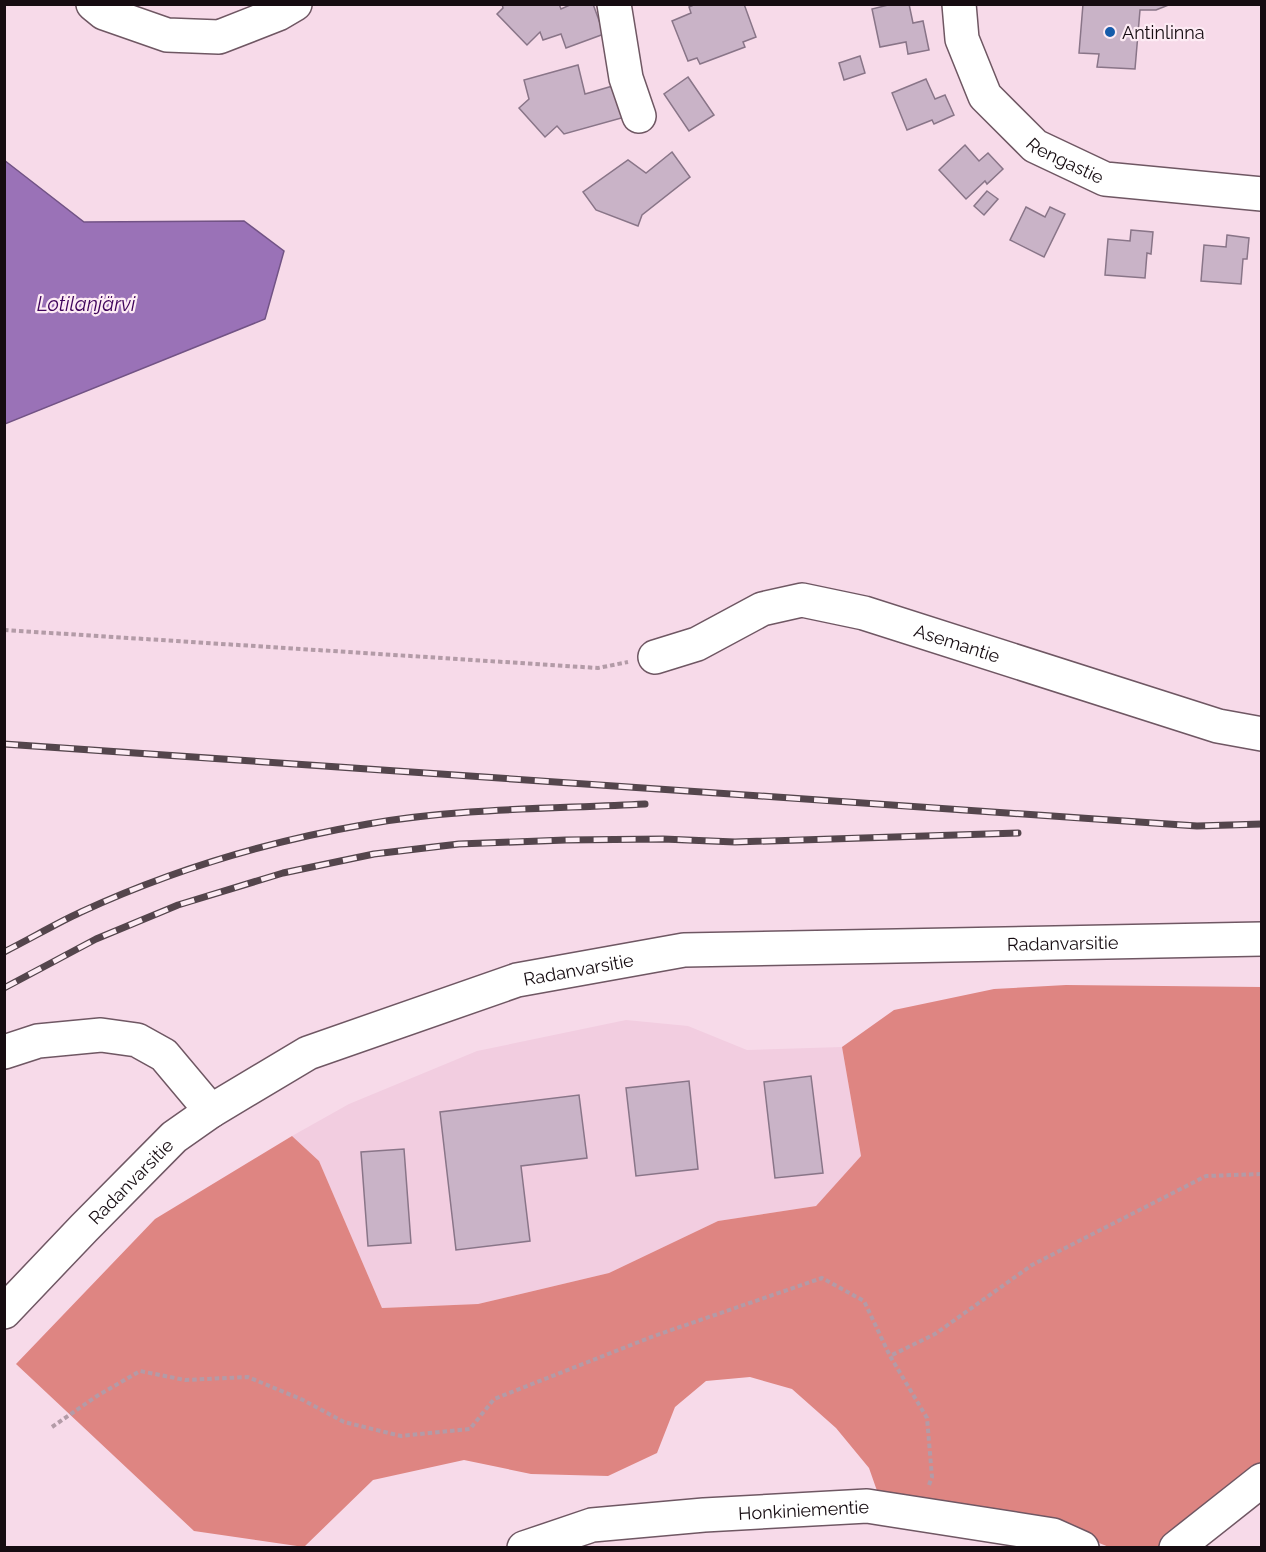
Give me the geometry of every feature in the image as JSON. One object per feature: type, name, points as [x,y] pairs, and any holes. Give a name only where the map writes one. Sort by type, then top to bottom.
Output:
[{"type":"street","points":[[93,4],[104,13],[167,35],[219,37],[278,14],[296,4]]},
{"type":"street","points":[[614,4],[626,78],[639,116]]},
{"type":"street","name":"Rengastie","points":[[959,4],[962,39],[985,96],[1035,146],[1105,179],[1262,194]]},
{"type":"street","name":"Asemantie","points":[[655,657],[697,644],[762,609],[802,600],[864,613],[1218,726],[1262,734]]},
{"type":"street","name":"Radanvarsitie","points":[[4,1312],[174,1137],[211,1111],[308,1053],[517,980],[684,950],[1262,939]]},
{"type":"street","points":[[4,1052],[38,1041],[100,1035],[137,1041],[164,1055],[211,1111]]},
{"type":"street","points":[[1176,1548],[1262,1480]]},
{"type":"street","name":"Honkiniementie","points":[[524,1548],[592,1525],[704,1515],[867,1506],[1053,1535],[1082,1548]]},
{"type":"path","points":[[4,630],[598,668],[655,657]]},
{"type":"path","points":[[890,1356],[935,1334],[1032,1264],[1206,1176],[1262,1174]]},
{"type":"path","points":[[52,1427],[97,1396],[140,1371],[185,1380],[248,1377],[303,1400],[345,1422],[401,1436],[470,1429],[494,1399],[654,1336],[822,1278],[864,1301],[890,1356],[927,1418],[932,1477],[920,1515]]},
{"type":"shaded area","points":[[1066,985],[1261,987],[1261,1463],[1158,1547],[1109,1547],[1057,1526],[882,1505],[869,1468],[836,1428],[792,1389],[750,1377],[706,1381],[675,1407],[657,1453],[608,1476],[531,1474],[464,1460],[373,1480],[304,1547],[194,1531],[16,1364],[155,1219],[292,1136],[319,1161],[382,1308],[478,1304],[609,1273],[718,1221],[816,1206],[861,1156],[842,1047],[894,1010],[994,989]]},
{"type":"shaded area","points":[[626,1020],[688,1026],[747,1050],[842,1047],[861,1156],[816,1206],[718,1221],[609,1273],[478,1304],[382,1308],[319,1161],[292,1136],[349,1104],[477,1051]]},
{"type":"water","name":"Lotilanjärvi","points":[[4,160],[84,222],[244,221],[284,251],[265,319],[5,424]]},
{"type":"building","points":[[502,4],[559,4],[561,9],[572,4],[593,4],[604,34],[566,48],[561,34],[543,40],[540,32],[527,45],[497,14],[503,8]]},
{"type":"building","points":[[696,4],[744,4],[756,37],[743,42],[745,47],[700,64],[697,58],[688,61],[672,21],[691,13],[689,7]]},
{"type":"building","points":[[892,4],[909,4],[913,23],[923,21],[929,50],[908,54],[906,42],[880,47],[872,9]]},
{"type":"building","name":"Antinlinna","points":[[1083,4],[1171,4],[1156,10],[1140,10],[1135,69],[1097,67],[1099,54],[1079,53]]},
{"type":"building","points":[[860,56],[865,73],[844,80],[839,63]]},
{"type":"building","points":[[578,65],[585,94],[616,85],[625,117],[564,134],[557,126],[545,137],[519,108],[529,99],[524,80]]},
{"type":"building","points":[[688,77],[714,115],[689,131],[664,94]]},
{"type":"building","points":[[926,79],[935,99],[945,95],[954,115],[934,124],[932,120],[907,130],[892,93]]},
{"type":"building","points":[[965,145],[979,161],[988,153],[1003,169],[987,184],[985,181],[966,199],[939,170]]},
{"type":"building","points":[[672,152],[690,177],[642,215],[638,226],[596,210],[583,192],[628,160],[646,173]]},
{"type":"building","points":[[987,191],[998,199],[984,215],[974,206]]},
{"type":"building","points":[[1026,207],[1045,217],[1050,207],[1065,214],[1044,257],[1010,240]]},
{"type":"building","points":[[1131,230],[1153,232],[1151,254],[1147,253],[1145,278],[1105,275],[1108,239],[1130,241]]},
{"type":"building","points":[[1227,235],[1249,238],[1247,259],[1243,259],[1241,284],[1201,281],[1204,245],[1226,247]]},
{"type":"building","points":[[811,1076],[823,1173],[775,1178],[764,1082]]},
{"type":"building","points":[[689,1081],[698,1169],[636,1176],[626,1088]]},
{"type":"building","points":[[579,1095],[587,1158],[521,1166],[530,1241],[456,1250],[440,1112]]},
{"type":"building","points":[[404,1149],[411,1243],[368,1246],[361,1152]]},
{"type":"railway","points":[[4,744],[1197,826],[1262,824]]},
{"type":"railway","points":[[4,952],[81,912],[150,883],[186,870],[294,839],[368,824],[437,815],[645,804]]},
{"type":"railway","points":[[4,988],[96,939],[178,905],[283,873],[374,854],[459,844],[566,840],[663,839],[735,842],[1018,833]]},
{"type":"place","name":"Antinlinna","points":[[1110,32]]}]
